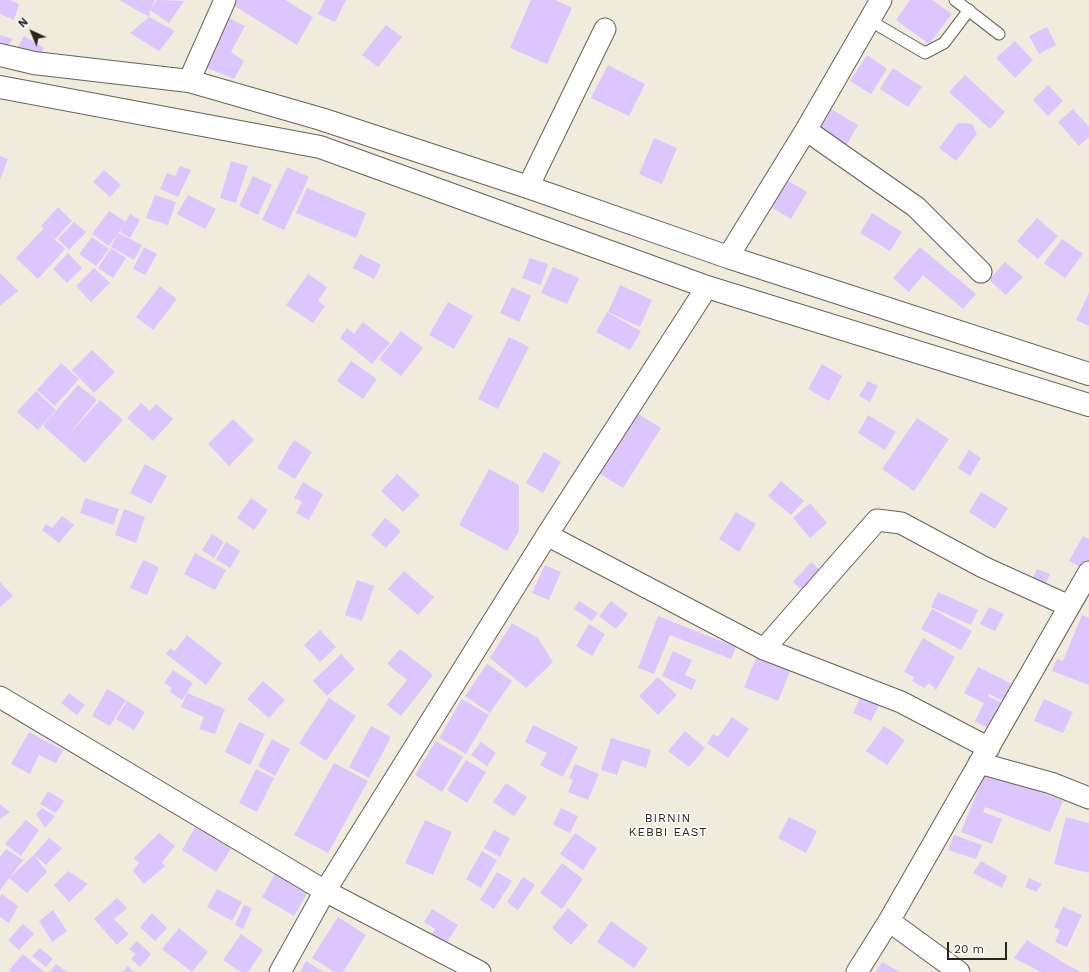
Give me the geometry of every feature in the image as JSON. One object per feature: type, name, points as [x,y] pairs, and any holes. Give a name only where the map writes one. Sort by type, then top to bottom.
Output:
[{"type":"street","points":[[189,82],[225,0]]},
{"type":"street","points":[[728,257],[806,130],[881,0]]},
{"type":"street","points":[[528,187],[605,29]]},
{"type":"street","points":[[0,55],[34,63],[189,82],[321,119],[528,187],[728,257],[1089,374]]},
{"type":"street","points":[[0,87],[320,147],[707,287],[1089,405]]},
{"type":"street","points":[[806,130],[916,207],[981,272]]},
{"type":"street","points":[[280,972],[325,891],[547,535],[707,287]]},
{"type":"street","points":[[764,649],[878,520],[902,523],[983,567],[1069,606]]},
{"type":"street","points":[[547,535],[764,649],[901,702],[984,755],[1089,798]]},
{"type":"street","points":[[857,972],[889,920],[1089,572]]},
{"type":"street","points":[[0,697],[325,891],[480,972]]},
{"type":"street","points":[[889,920],[959,972]]},
{"type":"lane","points":[[956,0],[999,34]]},
{"type":"lane","points":[[869,20],[925,53],[944,43],[969,10]]},
{"type":"building","points":[[0,0],[10,0],[19,4],[14,20],[0,14]]},
{"type":"building","points":[[119,0],[155,0],[150,10],[149,17]]},
{"type":"building","points":[[157,0],[184,1],[169,23],[150,10]]},
{"type":"building","points":[[236,0],[285,0],[313,17],[297,45],[233,5]]},
{"type":"building","points":[[325,0],[346,0],[335,22],[318,14]]},
{"type":"building","points":[[531,0],[555,0],[572,8],[547,64],[510,48]]},
{"type":"building","points":[[910,0],[932,0],[952,14],[929,44],[896,20]]},
{"type":"building","points":[[149,17],[175,31],[159,51],[130,33]]},
{"type":"building","points":[[227,17],[245,26],[231,52],[244,61],[234,79],[200,65]]},
{"type":"building","points":[[386,25],[402,37],[378,67],[362,55]]},
{"type":"building","points":[[1047,27],[1056,45],[1039,54],[1029,36]]},
{"type":"building","points":[[0,35],[13,39],[0,56]]},
{"type":"building","points":[[24,36],[44,48],[34,63],[12,58]]},
{"type":"building","points":[[1015,41],[1033,60],[1015,78],[996,58]]},
{"type":"building","points":[[867,55],[887,69],[871,94],[850,81]]},
{"type":"building","points":[[608,65],[645,84],[629,116],[591,98]]},
{"type":"building","points":[[893,68],[922,87],[908,107],[880,89]]},
{"type":"building","points":[[965,75],[1005,112],[990,129],[949,92]]},
{"type":"building","points":[[1048,85],[1063,101],[1048,116],[1033,100]]},
{"type":"building","points":[[831,109],[858,125],[843,151],[816,136]]},
{"type":"building","points":[[1073,109],[1089,127],[1089,137],[1079,146],[1058,122]]},
{"type":"building","points":[[958,123],[972,124],[977,134],[956,161],[939,148]]},
{"type":"building","points":[[654,138],[677,148],[662,184],[639,174]]},
{"type":"building","points":[[0,156],[8,159],[0,180]]},
{"type":"building","points":[[231,161],[248,166],[236,203],[220,198]]},
{"type":"building","points":[[180,166],[191,170],[178,197],[160,189],[167,173],[175,176]]},
{"type":"building","points":[[287,167],[309,177],[284,230],[262,220]]},
{"type":"building","points":[[104,170],[121,185],[110,197],[93,182]]},
{"type":"building","points":[[253,176],[272,185],[258,215],[239,206]]},
{"type":"building","points":[[787,180],[807,192],[791,219],[771,207]]},
{"type":"building","points":[[307,188],[366,213],[356,238],[296,213]]},
{"type":"building","points":[[155,195],[176,202],[168,225],[146,218]]},
{"type":"building","points":[[188,195],[216,209],[205,229],[177,214]]},
{"type":"building","points":[[58,207],[72,221],[55,239],[49,234],[65,249],[38,279],[16,258],[44,228],[41,226]]},
{"type":"building","points":[[109,211],[126,222],[109,246],[92,234]]},
{"type":"building","points":[[872,213],[902,232],[890,251],[860,233]]},
{"type":"building","points":[[130,214],[140,220],[130,238],[120,232]]},
{"type":"building","points":[[1037,218],[1058,236],[1038,259],[1017,241]]},
{"type":"building","points":[[74,222],[86,232],[69,250],[58,239]]},
{"type":"building","points":[[118,233],[142,245],[134,260],[111,247]]},
{"type":"building","points":[[92,237],[109,249],[96,266],[79,254]]},
{"type":"building","points":[[1062,239],[1083,254],[1065,278],[1044,263]]},
{"type":"building","points":[[144,247],[157,254],[145,275],[133,269]]},
{"type":"building","points":[[920,247],[976,294],[963,309],[923,275],[909,292],[893,278]]},
{"type":"building","points":[[111,248],[126,258],[113,278],[98,268]]},
{"type":"building","points":[[68,253],[82,268],[67,283],[53,269]]},
{"type":"building","points":[[360,254],[381,265],[374,279],[353,268]]},
{"type":"building","points":[[530,258],[548,264],[541,285],[522,278]]},
{"type":"building","points":[[1005,262],[1023,277],[1006,295],[989,280]]},
{"type":"building","points":[[553,267],[579,278],[567,304],[541,293]]},
{"type":"building","points":[[94,268],[110,283],[91,302],[76,286]]},
{"type":"building","points":[[0,273],[18,291],[0,306]]},
{"type":"building","points":[[308,274],[327,287],[318,301],[325,306],[313,323],[286,305]]},
{"type":"building","points":[[620,285],[652,300],[640,327],[608,312]]},
{"type":"building","points":[[160,286],[177,299],[153,330],[136,317]]},
{"type":"building","points":[[512,287],[531,296],[519,322],[500,313]]},
{"type":"building","points":[[1089,293],[1089,326],[1076,320]]},
{"type":"building","points":[[448,302],[473,316],[454,349],[429,335]]},
{"type":"building","points":[[607,312],[641,331],[630,350],[596,332]]},
{"type":"building","points":[[363,322],[390,343],[372,364],[340,338],[347,328],[354,334]]},
{"type":"building","points":[[401,331],[423,348],[401,376],[379,359]]},
{"type":"building","points":[[509,337],[529,347],[498,409],[478,399]]},
{"type":"building","points":[[92,350],[115,372],[94,393],[72,370]]},
{"type":"building","points":[[351,361],[377,379],[363,399],[337,381]]},
{"type":"building","points":[[61,363],[79,379],[55,406],[37,390]]},
{"type":"building","points":[[822,364],[842,376],[829,401],[808,389]]},
{"type":"building","points":[[868,381],[878,386],[870,402],[859,396]]},
{"type":"building","points":[[78,385],[97,400],[65,439],[100,400],[123,420],[85,463],[43,426]]},
{"type":"building","points":[[36,391],[56,410],[38,430],[17,412]]},
{"type":"building","points":[[141,403],[150,411],[156,404],[173,419],[153,441],[127,418]]},
{"type":"building","points":[[635,412],[661,428],[623,488],[597,472]]},
{"type":"building","points":[[868,415],[896,432],[885,450],[858,433]]},
{"type":"building","points":[[917,418],[949,439],[914,491],[882,469]]},
{"type":"building","points":[[233,419],[254,440],[229,466],[208,444]]},
{"type":"building","points":[[294,440],[312,452],[295,479],[277,468]]},
{"type":"building","points":[[969,450],[981,458],[970,476],[958,468]]},
{"type":"building","points":[[544,452],[561,462],[543,493],[526,483]]},
{"type":"building","points":[[145,464],[167,476],[151,504],[130,493]]},
{"type":"building","points":[[489,469],[519,485],[519,531],[507,551],[459,525]]},
{"type":"building","points":[[397,474],[420,495],[403,512],[381,491]]},
{"type":"building","points":[[781,481],[804,501],[791,515],[768,496]]},
{"type":"building","points":[[303,482],[323,494],[309,520],[296,513],[302,502],[294,498]]},
{"type":"building","points":[[981,492],[1008,508],[995,529],[969,512]]},
{"type":"building","points":[[85,498],[119,509],[113,525],[80,513]]},
{"type":"building","points":[[251,498],[268,510],[254,530],[237,518]]},
{"type":"building","points":[[810,503],[827,523],[810,538],[793,518]]},
{"type":"building","points":[[124,509],[145,517],[136,543],[115,535]]},
{"type":"building","points":[[736,512],[756,524],[739,552],[719,539]]},
{"type":"building","points":[[62,516],[74,525],[59,543],[42,530],[46,524],[52,528]]},
{"type":"building","points":[[385,518],[401,531],[386,548],[371,535]]},
{"type":"building","points":[[212,534],[224,542],[214,558],[202,550]]},
{"type":"building","points":[[1083,536],[1089,539],[1089,564],[1086,570],[1069,561]]},
{"type":"building","points":[[226,542],[240,551],[230,568],[216,559]]},
{"type":"building","points":[[195,553],[226,570],[215,590],[184,574]]},
{"type":"building","points":[[143,560],[159,567],[147,595],[130,588]]},
{"type":"building","points":[[811,562],[823,572],[805,593],[793,582]]},
{"type":"building","points":[[545,565],[561,572],[549,600],[532,593]]},
{"type":"building","points":[[1037,569],[1050,574],[1043,589],[1031,583]]},
{"type":"building","points":[[404,571],[434,597],[418,615],[388,589]]},
{"type":"building","points":[[357,580],[374,586],[362,621],[345,615]]},
{"type":"building","points":[[0,582],[13,596],[0,607]]},
{"type":"building","points":[[938,592],[978,610],[971,625],[931,607]]},
{"type":"building","points":[[579,601],[598,613],[592,621],[574,609]]},
{"type":"building","points":[[611,601],[628,614],[616,629],[599,616]]},
{"type":"building","points":[[989,607],[1004,614],[995,631],[980,624]]},
{"type":"building","points":[[932,609],[972,631],[961,650],[921,629]]},
{"type":"building","points":[[1082,615],[1089,618],[1089,685],[1052,671],[1057,659],[1063,661]]},
{"type":"building","points":[[658,616],[736,647],[731,659],[670,635],[654,674],[638,668]]},
{"type":"building","points":[[512,623],[538,638],[553,662],[526,688],[490,658]]},
{"type":"building","points":[[589,624],[605,634],[592,656],[576,646]]},
{"type":"building","points":[[320,630],[336,647],[320,662],[304,645]]},
{"type":"building","points":[[187,635],[222,663],[206,685],[166,654],[170,648],[175,651]]},
{"type":"building","points":[[923,638],[955,657],[936,690],[929,683],[924,688],[912,681],[914,677],[904,672]]},
{"type":"building","points":[[400,649],[433,675],[401,716],[387,705],[407,680],[387,664]]},
{"type":"building","points":[[673,651],[692,660],[685,675],[696,680],[692,690],[662,676]]},
{"type":"building","points":[[341,654],[355,669],[327,696],[313,681]]},
{"type":"building","points":[[757,656],[791,669],[778,701],[744,687]]},
{"type":"building","points":[[487,664],[512,681],[490,713],[465,696]]},
{"type":"building","points":[[978,667],[1018,687],[1009,704],[989,694],[988,696],[1006,705],[993,731],[975,721],[984,703],[964,693]]},
{"type":"building","points":[[173,670],[193,683],[182,700],[170,692],[172,688],[164,683]]},
{"type":"building","points":[[658,677],[677,695],[658,715],[639,696]]},
{"type":"building","points":[[263,681],[285,700],[269,718],[247,699]]},
{"type":"building","points":[[107,689],[126,700],[110,726],[92,716]]},
{"type":"building","points":[[69,693],[85,705],[77,715],[61,703]]},
{"type":"building","points":[[187,693],[225,709],[215,734],[199,729],[204,717],[181,707]]},
{"type":"building","points":[[861,696],[879,705],[871,721],[853,713]]},
{"type":"building","points":[[329,698],[356,716],[326,761],[299,743]]},
{"type":"building","points":[[462,699],[489,715],[466,754],[439,738]]},
{"type":"building","points":[[1044,699],[1073,712],[1063,733],[1034,721]]},
{"type":"building","points":[[127,701],[145,712],[134,730],[116,719]]},
{"type":"building","points":[[732,717],[749,729],[728,758],[707,743],[713,734],[718,737]]},
{"type":"building","points":[[239,722],[265,734],[250,765],[225,752]]},
{"type":"building","points":[[533,725],[578,747],[563,777],[540,765],[547,753],[525,742]]},
{"type":"building","points":[[371,726],[391,737],[369,778],[349,767]]},
{"type":"building","points":[[884,726],[905,740],[887,765],[866,751]]},
{"type":"building","points":[[685,731],[705,748],[689,767],[668,751]]},
{"type":"building","points":[[29,732],[63,750],[56,763],[39,755],[30,774],[11,764]]},
{"type":"building","points":[[611,738],[651,750],[646,768],[622,760],[617,775],[601,770]]},
{"type":"building","points":[[272,739],[290,749],[275,776],[258,766]]},
{"type":"building","points":[[436,741],[463,757],[442,792],[415,775]]},
{"type":"building","points":[[481,742],[496,753],[487,766],[471,755]]},
{"type":"building","points":[[466,760],[486,772],[467,803],[447,790]]},
{"type":"building","points":[[334,763],[368,781],[328,853],[294,835]]},
{"type":"building","points":[[575,764],[599,774],[588,800],[568,792],[573,780],[569,778]]},
{"type":"building","points":[[256,769],[274,778],[257,812],[239,803]]},
{"type":"building","points":[[986,770],[1063,801],[1050,832],[985,807],[983,812],[1002,819],[992,844],[961,832]]},
{"type":"building","points":[[506,783],[527,797],[514,816],[493,802]]},
{"type":"building","points":[[48,791],[64,801],[56,813],[40,804]]},
{"type":"building","points":[[0,804],[10,812],[0,819]]},
{"type":"building","points":[[42,808],[55,816],[45,828],[36,814]]},
{"type":"building","points":[[561,808],[578,816],[570,833],[553,825]]},
{"type":"building","points":[[789,817],[817,831],[806,853],[778,838]]},
{"type":"building","points":[[1066,817],[1089,823],[1089,873],[1054,864]]},
{"type":"building","points":[[26,820],[39,830],[21,856],[5,844]]},
{"type":"building","points":[[425,820],[452,832],[433,875],[405,863]]},
{"type":"building","points":[[195,827],[231,849],[216,872],[182,850]]},
{"type":"building","points":[[494,830],[510,838],[500,857],[484,848]]},
{"type":"building","points":[[159,833],[175,846],[162,862],[165,866],[144,884],[133,871],[139,863],[134,858]]},
{"type":"building","points":[[575,833],[597,848],[583,870],[560,854]]},
{"type":"building","points":[[954,835],[982,845],[976,859],[948,850]]},
{"type":"building","points":[[49,838],[62,848],[46,865],[34,855]]},
{"type":"building","points":[[6,849],[23,860],[0,890],[0,857]]},
{"type":"building","points":[[482,851],[497,860],[481,888],[466,879]]},
{"type":"building","points":[[34,855],[47,872],[27,893],[9,878]]},
{"type":"building","points":[[981,861],[1007,876],[1002,888],[973,873]]},
{"type":"building","points":[[562,863],[583,879],[562,909],[540,893]]},
{"type":"building","points":[[278,869],[311,887],[294,916],[262,897]]},
{"type":"building","points":[[68,871],[88,884],[69,902],[54,885]]},
{"type":"building","points":[[497,872],[512,881],[494,909],[480,900]]},
{"type":"building","points":[[523,877],[535,885],[518,910],[507,902]]},
{"type":"building","points":[[1029,878],[1042,884],[1036,892],[1025,887]]},
{"type":"building","points":[[217,889],[242,902],[232,921],[207,907]]},
{"type":"building","points":[[2,894],[18,906],[9,923],[0,917],[0,897]]},
{"type":"building","points":[[117,898],[127,908],[114,919],[129,934],[117,945],[94,919]]},
{"type":"building","points":[[244,905],[252,908],[243,929],[235,925]]},
{"type":"building","points":[[1063,907],[1082,915],[1067,947],[1055,942],[1060,930],[1054,927]]},
{"type":"building","points":[[568,908],[588,925],[571,945],[552,928]]},
{"type":"building","points":[[432,909],[458,925],[446,944],[431,935],[435,929],[424,922]]},
{"type":"building","points":[[53,910],[67,931],[52,942],[39,921]]},
{"type":"building","points":[[152,913],[167,928],[155,941],[140,927]]},
{"type":"building","points":[[338,917],[366,935],[343,972],[335,972],[312,958]]},
{"type":"building","points":[[611,921],[648,948],[634,968],[597,942]]},
{"type":"building","points":[[23,924],[34,934],[19,950],[8,940]]},
{"type":"building","points":[[179,928],[208,952],[192,972],[162,949]]},
{"type":"building","points":[[241,934],[263,950],[248,972],[241,972],[223,960]]},
{"type":"building","points":[[1027,940],[1081,972],[1041,972],[1014,958]]},
{"type":"building","points":[[137,941],[151,954],[140,967],[131,959],[136,954],[129,949]]},
{"type":"building","points":[[40,948],[53,959],[46,967],[32,956]]},
{"type":"building","points":[[23,954],[43,971],[11,972],[9,970]]},
{"type":"building","points":[[306,961],[324,972],[300,972]]},
{"type":"building","points":[[882,962],[900,972],[876,972]]},
{"type":"building","points":[[56,964],[67,972],[50,972]]},
{"type":"building","points":[[128,966],[134,972],[122,972]]},
{"type":"district","name":"BIRNIN KEBBI EAST","points":[[668,825]]}]
